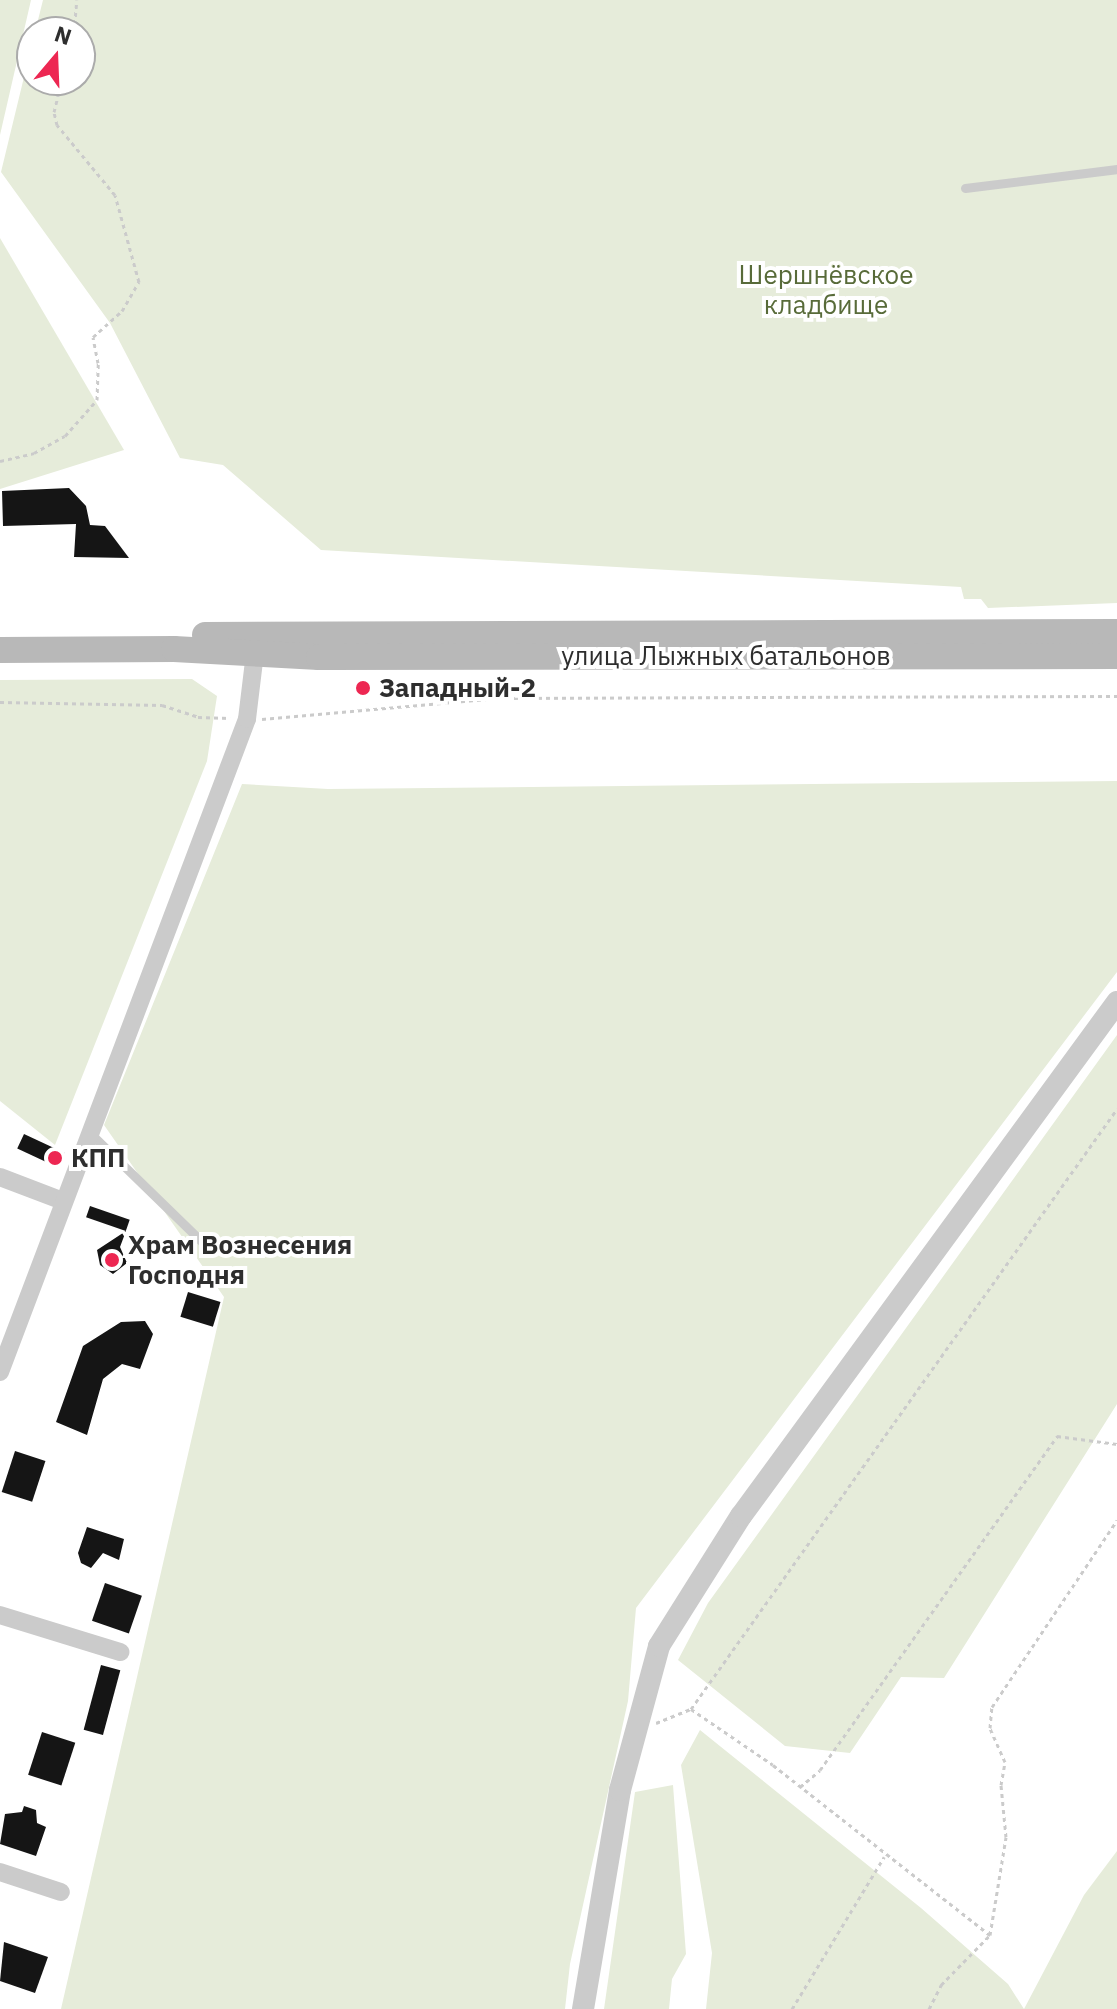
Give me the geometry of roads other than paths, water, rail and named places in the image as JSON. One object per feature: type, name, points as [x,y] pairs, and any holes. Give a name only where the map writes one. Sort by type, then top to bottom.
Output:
[{"type":"main road","name":"улица Лыжных батальонов","points":[[0,650],[1117,632]]},
{"type":"main road","name":"улица Лыжных батальонов","points":[[0,636],[256,644],[1117,656]]},
{"type":"street","points":[[1,1364],[247,719],[256,644]]},
{"type":"street","points":[[583,2009],[636,1724],[659,1646],[686,1598],[1117,1002]]},
{"type":"street","points":[[0,1177],[63,1201]]},
{"type":"street","points":[[0,1615],[120,1652]]},
{"type":"street","points":[[0,1872],[61,1892]]},
{"type":"lane","points":[[965,188],[1117,169]]},
{"type":"lane","points":[[89,1132],[204,1244]]},
{"type":"place","name":"Западный-2","points":[[363,688]]},
{"type":"place","name":"КПП","points":[[55,1158]]},
{"type":"place","name":"Храм Вознесения Господня","points":[[112,1260]]},
{"type":"park label","name":"Шершнёвское кладбище","points":[[826,290]]}]
